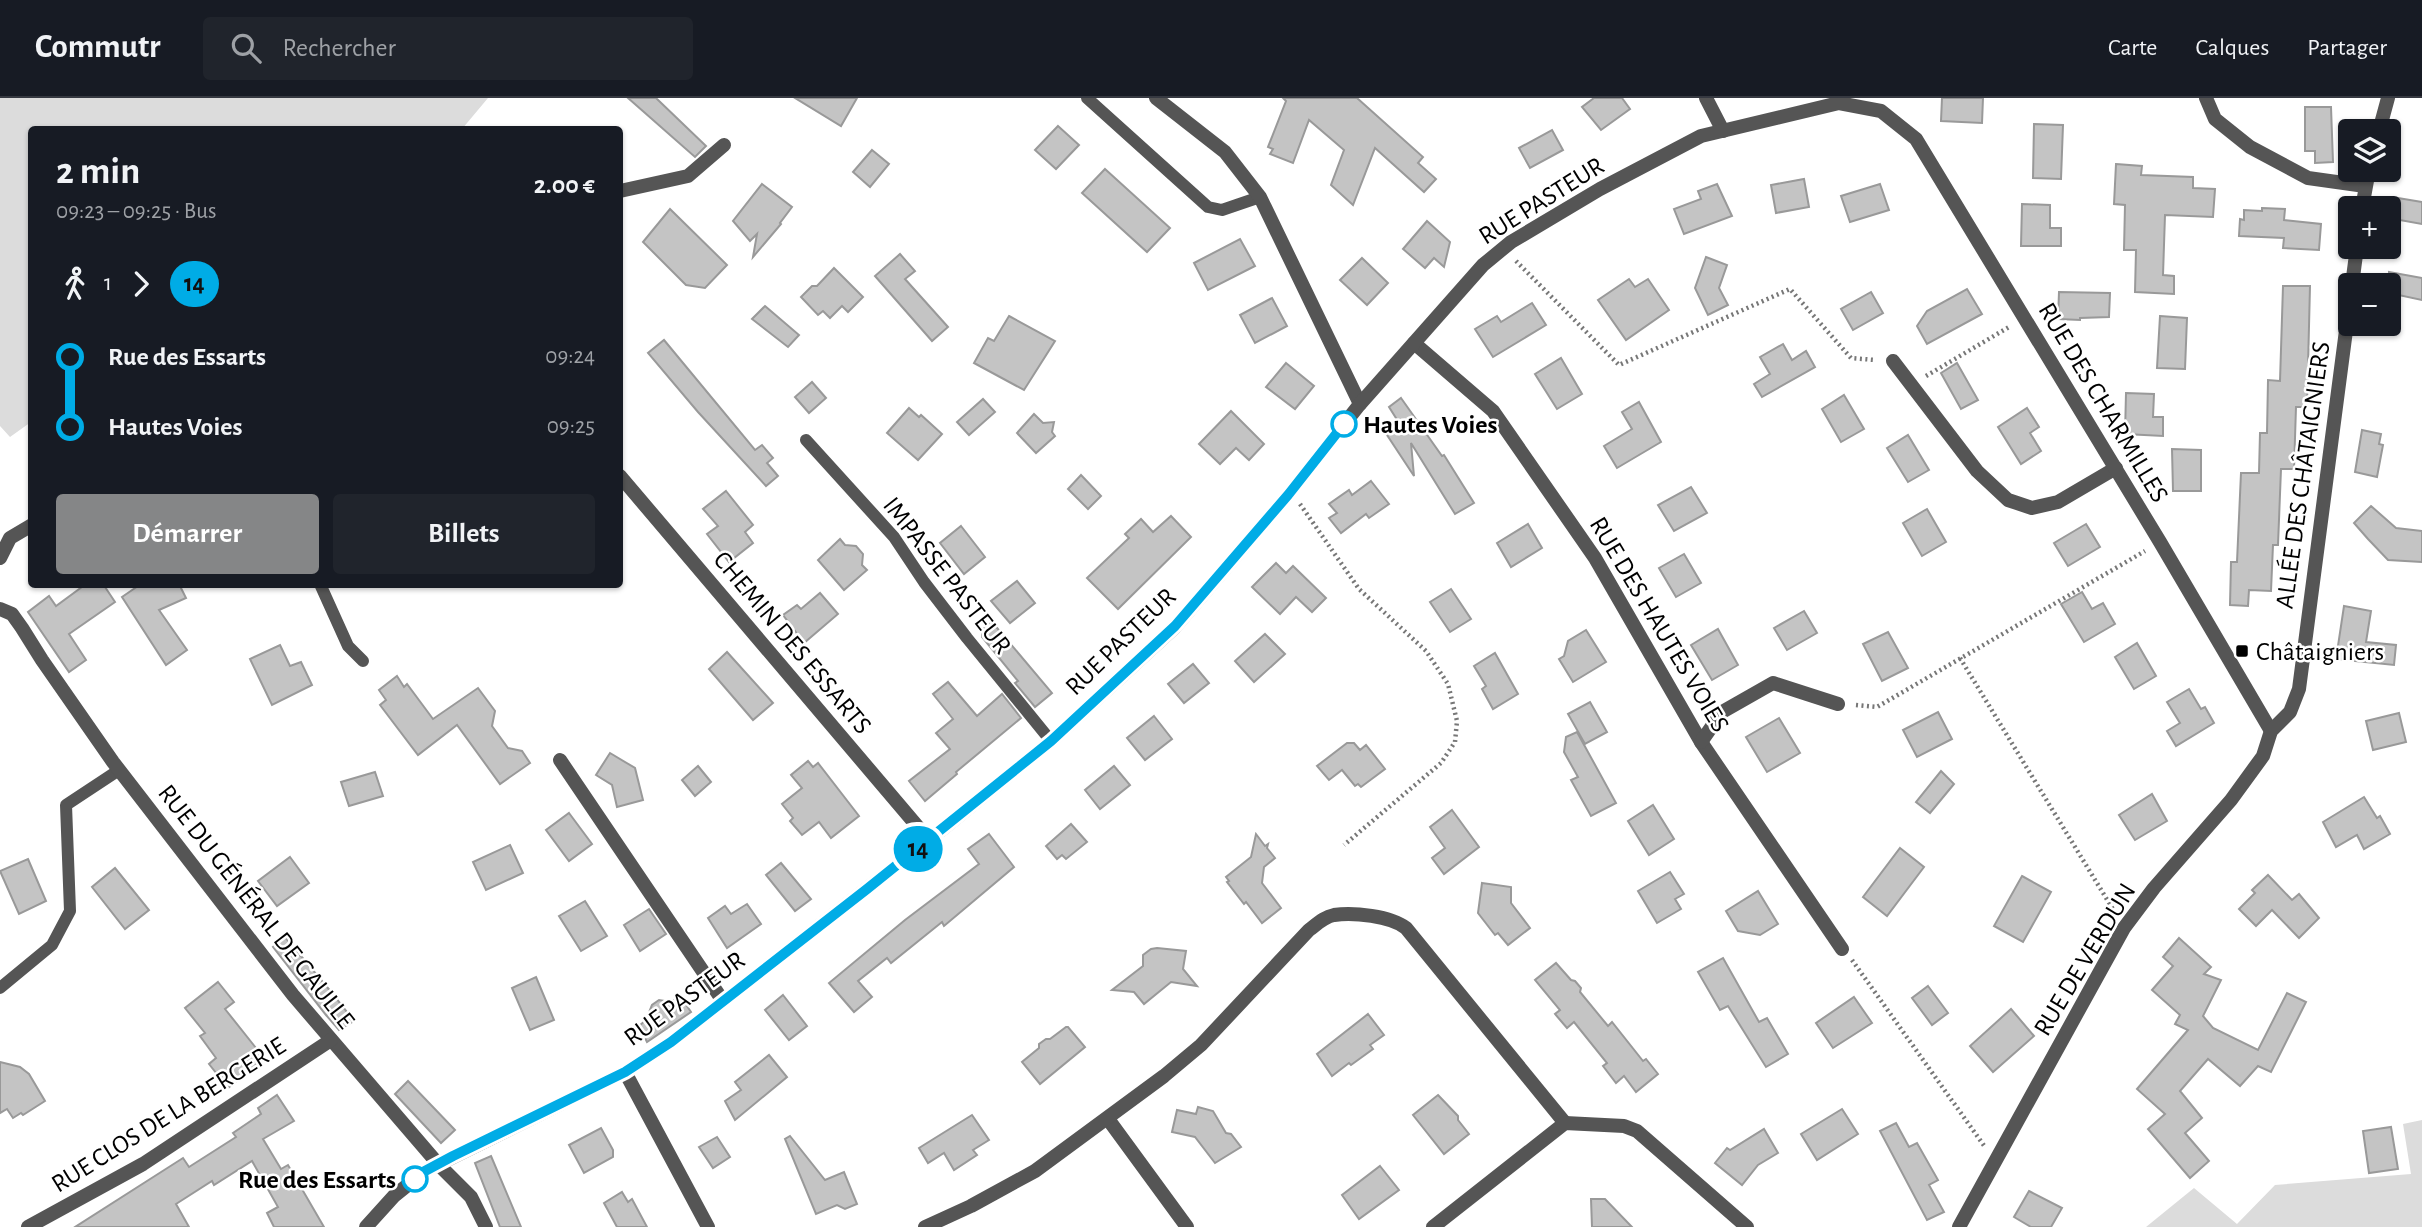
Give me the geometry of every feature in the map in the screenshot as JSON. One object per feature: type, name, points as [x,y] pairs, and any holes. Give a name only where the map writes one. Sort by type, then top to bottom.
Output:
[{"type":"street","points":[[1156,98],[1225,152],[1260,197],[1360,404]]},
{"type":"street","points":[[1706,98],[1723,131]]},
{"type":"street","points":[[2206,98],[2215,119],[2250,147],[2308,178],[2365,186]]},
{"type":"street","points":[[2382,119],[2388,98]]},
{"type":"street","name":"RUE PASTEUR","points":[[366,1227],[394,1196],[425,1171],[625,1072],[671,1042],[1051,741],[1175,626],[1288,495],[1360,404],[1483,265],[1504,248],[1622,177],[1701,136],[1839,103],[1881,111]]},
{"type":"street","name":"RUE DES CHARMILLES","points":[[1881,111],[1916,138],[2271,731]]},
{"type":"street","points":[[623,190],[688,176],[724,145]]},
{"type":"street","points":[[2364,196],[2366,182]]},
{"type":"street","name":"ALLÉE DES CHÂTAIGNIERS","points":[[2271,731],[2290,712],[2299,689],[2345,336]]},
{"type":"street","name":"RUE DES HAUTES VOIES","points":[[1414,343],[1493,411],[1595,558],[1701,742],[1842,949]]},
{"type":"street","points":[[1893,361],[1977,471],[2008,500],[2032,508],[2057,502],[2116,468]]},
{"type":"street","name":"CHEMIN DES ESSARTS","points":[[623,481],[929,840]]},
{"type":"street","points":[[0,558],[10,538],[28,527]]},
{"type":"street","name":"RUE DU GÉNÉRAL DE GAULLE","points":[[0,609],[12,614],[119,770],[293,995],[439,1165],[471,1197],[486,1227]]},
{"type":"street","points":[[1701,742],[1722,712],[1773,683],[1838,704]]},
{"type":"street","name":"RUE DE VERDUN","points":[[1959,1227],[2124,928],[2154,888],[2231,800],[2263,756],[2271,731]]},
{"type":"street","points":[[560,760],[723,1001]]},
{"type":"street","points":[[925,1227],[971,1206],[1035,1171],[1108,1119],[1201,1045],[1309,930],[1333,915],[1388,919],[1406,928],[1565,1123]]},
{"type":"street","name":"RUE CLOS DE LA BERGERIE","points":[[29,1227],[143,1164],[331,1040]]},
{"type":"street","points":[[625,1072],[708,1227]]},
{"type":"street","points":[[1108,1119],[1187,1227]]},
{"type":"street","points":[[1433,1227],[1565,1123],[1625,1126],[1637,1131],[1746,1227]]},
{"type":"lane","points":[[1087,98],[1208,207],[1222,210],[1260,197]]},
{"type":"lane","name":"IMPASSE PASTEUR","points":[[806,440],[894,537],[960,629],[1051,741]]},
{"type":"lane","points":[[322,588],[348,646],[363,661]]},
{"type":"lane","points":[[0,988],[52,946],[70,911],[66,805],[119,770]]},
{"type":"path","points":[[1504,248],[1619,365],[1790,289],[1851,358],[1893,361]]},
{"type":"path","points":[[1911,385],[2025,318]]},
{"type":"path","points":[[1288,495],[1302,506],[1359,589],[1426,651],[1448,684],[1457,720],[1455,742],[1441,763],[1344,845]]},
{"type":"path","points":[[1838,704],[1877,707],[2160,542]]},
{"type":"path","points":[[1960,658],[2124,928]]},
{"type":"path","points":[[1842,949],[1854,962],[1996,1162]]},
{"type":"shaded area","points":[[0,98],[488,98],[465,126],[28,126],[28,424],[10,437],[0,426]]},
{"type":"shaded area","points":[[2422,1120],[2422,1227],[2146,1227],[2194,1188],[2237,1224],[2275,1185],[2411,1174],[2403,1124]]},
{"type":"building","points":[[628,98],[656,98],[706,146],[695,157]]},
{"type":"building","points":[[795,98],[857,98],[841,126]]},
{"type":"building","points":[[1283,98],[1357,98],[1423,157],[1418,163],[1436,179],[1424,192],[1375,148],[1353,205],[1331,185],[1344,150],[1309,120],[1293,163],[1270,154],[1273,149],[1268,147],[1286,101]]},
{"type":"building","points":[[1594,98],[1622,98],[1630,109],[1601,130],[1582,107]]},
{"type":"building","points":[[1942,98],[1983,98],[1982,123],[1941,121]]},
{"type":"building","points":[[2305,107],[2331,107],[2333,162],[2315,163],[2315,151],[2305,151]]},
{"type":"building","points":[[2034,124],[2063,125],[2061,179],[2033,178]]},
{"type":"building","points":[[1058,126],[1079,145],[1056,169],[1035,150]]},
{"type":"building","points":[[1552,130],[1563,150],[1530,168],[1519,148]]},
{"type":"building","points":[[872,150],[889,164],[870,187],[853,172]]},
{"type":"building","points":[[2116,164],[2142,166],[2141,175],[2193,177],[2193,188],[2215,189],[2213,217],[2165,215],[2163,275],[2174,276],[2174,294],[2135,292],[2136,250],[2124,250],[2125,205],[2114,204]]},
{"type":"building","points":[[1105,169],[1170,228],[1147,252],[1082,193]]},
{"type":"building","points":[[1804,179],[1809,207],[1776,213],[1771,185]]},
{"type":"building","points":[[762,184],[792,207],[753,257],[757,234],[750,241],[733,221]]},
{"type":"building","points":[[1717,184],[1732,216],[1684,234],[1674,209],[1701,199],[1698,191]]},
{"type":"building","points":[[1880,184],[1889,210],[1850,222],[1841,196]]},
{"type":"building","points":[[2401,198],[2422,202],[2422,224],[2401,220]]},
{"type":"building","points":[[2022,204],[2050,205],[2050,228],[2061,228],[2061,246],[2021,246]]},
{"type":"building","points":[[2262,208],[2285,209],[2284,220],[2321,224],[2319,250],[2283,248],[2284,238],[2239,236],[2240,219],[2244,220],[2244,210],[2262,211]]},
{"type":"building","points":[[670,209],[727,265],[705,288],[686,285],[643,242]]},
{"type":"building","points":[[1427,221],[1450,242],[1444,267],[1434,258],[1425,268],[1403,249]]},
{"type":"building","points":[[1240,239],[1255,266],[1208,290],[1194,263]]},
{"type":"building","points":[[900,254],[915,271],[905,279],[948,327],[932,341],[875,276]]},
{"type":"building","points":[[1706,257],[1727,265],[1719,288],[1728,305],[1708,315],[1695,288]]},
{"type":"building","points":[[1362,258],[1388,283],[1367,305],[1340,280]]},
{"type":"building","points":[[834,268],[863,297],[848,312],[842,306],[830,318],[823,311],[818,315],[801,297],[812,286],[817,286]]},
{"type":"building","points":[[2401,274],[2422,278],[2422,300],[2401,296]]},
{"type":"building","points":[[1629,279],[1635,287],[1648,279],[1669,310],[1626,340],[1598,300]]},
{"type":"building","points":[[2283,286],[2310,286],[2307,407],[2296,407],[2294,469],[2281,469],[2278,545],[2273,545],[2271,591],[2249,590],[2248,606],[2230,605],[2231,562],[2237,562],[2241,473],[2259,473],[2260,433],[2267,433],[2268,380],[2280,381]]},
{"type":"building","points":[[1967,289],[1982,314],[1927,344],[1917,326],[1927,311]]},
{"type":"building","points":[[1871,292],[1883,313],[1853,330],[1841,309]]},
{"type":"building","points":[[2059,292],[2110,293],[2109,317],[2058,319]]},
{"type":"building","points":[[1272,298],[1287,326],[1255,343],[1240,315]]},
{"type":"building","points":[[1532,303],[1546,325],[1493,357],[1475,329],[1497,316],[1501,322]]},
{"type":"building","points":[[765,306],[799,335],[788,347],[752,319]]},
{"type":"building","points":[[1009,316],[1055,341],[1024,390],[974,363],[988,338],[994,341]]},
{"type":"building","points":[[2160,316],[2187,318],[2185,369],[2157,368]]},
{"type":"building","points":[[664,340],[755,450],[762,445],[773,458],[767,463],[778,476],[766,486],[648,353]]},
{"type":"building","points":[[1783,344],[1792,360],[1806,351],[1815,367],[1762,397],[1754,384],[1770,374],[1760,357]]},
{"type":"building","points":[[1561,358],[1582,394],[1557,409],[1535,374]]},
{"type":"building","points":[[1286,363],[1314,386],[1295,409],[1266,387]]},
{"type":"building","points":[[1957,363],[1978,400],[1961,409],[1941,373]]},
{"type":"building","points":[[812,382],[826,398],[809,413],[795,397]]},
{"type":"building","points":[[2126,393],[2154,394],[2153,417],[2163,417],[2163,436],[2125,434]]},
{"type":"building","points":[[1844,395],[1864,429],[1841,442],[1822,409]]},
{"type":"building","points":[[1401,398],[1442,456],[1444,455],[1474,503],[1455,514],[1411,443],[1414,476],[1387,435],[1401,426],[1389,407]]},
{"type":"building","points":[[983,399],[995,412],[969,435],[957,422]]},
{"type":"building","points":[[1639,402],[1661,442],[1617,468],[1604,446],[1632,429],[1622,412]]},
{"type":"building","points":[[909,408],[942,434],[918,460],[887,433]]},
{"type":"building","points":[[2027,408],[2039,427],[2030,433],[2041,451],[2021,464],[1998,427]]},
{"type":"building","points":[[1231,411],[1264,444],[1249,460],[1236,448],[1220,464],[1199,444]]},
{"type":"building","points":[[1034,414],[1043,423],[1054,422],[1052,432],[1055,436],[1036,453],[1017,433]]},
{"type":"building","points":[[2362,430],[2381,434],[2379,444],[2383,445],[2377,477],[2355,472]]},
{"type":"building","points":[[1908,435],[1929,470],[1908,482],[1887,448]]},
{"type":"building","points":[[2172,449],[2201,450],[2201,491],[2173,491]]},
{"type":"building","points":[[1081,475],[1101,496],[1088,509],[1068,489]]},
{"type":"building","points":[[1371,481],[1389,504],[1369,518],[1366,514],[1341,533],[1329,518],[1337,513],[1329,504],[1349,490],[1352,495]]},
{"type":"building","points":[[1691,487],[1707,513],[1674,531],[1658,505]]},
{"type":"building","points":[[726,491],[753,525],[745,532],[753,543],[729,562],[707,534],[718,526],[703,509]]},
{"type":"building","points":[[2371,506],[2396,528],[2422,531],[2422,562],[2388,560],[2368,539],[2354,523]]},
{"type":"building","points":[[1927,509],[1946,542],[1922,556],[1903,523]]},
{"type":"building","points":[[1171,516],[1191,537],[1118,609],[1087,578],[1129,538],[1125,534],[1141,519],[1153,532]]},
{"type":"building","points":[[1528,524],[1542,548],[1511,567],[1497,543]]},
{"type":"building","points":[[2086,524],[2100,547],[2068,566],[2054,543]]},
{"type":"building","points":[[961,526],[985,557],[964,574],[940,543]]},
{"type":"building","points":[[840,539],[845,545],[856,546],[863,554],[862,565],[867,570],[844,590],[818,560]]},
{"type":"building","points":[[1684,554],[1701,583],[1676,597],[1659,568]]},
{"type":"building","points":[[1276,563],[1286,573],[1293,566],[1326,598],[1312,612],[1296,597],[1280,614],[1252,587]]},
{"type":"building","points":[[1017,581],[1035,603],[1010,623],[991,601]]},
{"type":"building","points":[[81,588],[106,588],[115,602],[69,634],[86,660],[69,672],[28,612],[49,596],[56,606]]},
{"type":"building","points":[[135,588],[181,588],[186,598],[159,610],[187,650],[166,665],[122,597]]},
{"type":"building","points":[[1451,589],[1471,619],[1450,632],[1430,602]]},
{"type":"building","points":[[2082,592],[2092,609],[2103,603],[2115,624],[2084,642],[2061,604]]},
{"type":"building","points":[[820,593],[838,614],[804,643],[783,615],[797,605],[801,609]]},
{"type":"building","points":[[2344,606],[2371,611],[2366,642],[2396,645],[2394,665],[2336,659]]},
{"type":"building","points":[[1804,611],[1817,633],[1787,650],[1774,628]]},
{"type":"building","points":[[992,622],[1052,693],[1035,707],[1015,683],[1018,681],[982,637],[982,630]]},
{"type":"building","points":[[1718,629],[1738,665],[1712,680],[1691,645]]},
{"type":"building","points":[[1586,630],[1606,662],[1573,682],[1559,659],[1564,656],[1568,641]]},
{"type":"building","points":[[1888,632],[1908,668],[1882,681],[1863,644]]},
{"type":"building","points":[[1265,634],[1285,654],[1254,682],[1235,661]]},
{"type":"building","points":[[2137,643],[2156,676],[2134,689],[2115,657]]},
{"type":"building","points":[[280,645],[290,666],[301,662],[312,685],[272,705],[250,659]]},
{"type":"building","points":[[727,652],[773,703],[753,720],[709,669]]},
{"type":"building","points":[[1495,653],[1518,694],[1493,709],[1482,689],[1486,686],[1474,666]]},
{"type":"building","points":[[1193,664],[1209,683],[1184,703],[1168,684]]},
{"type":"building","points":[[397,676],[404,687],[407,684],[433,719],[478,688],[495,711],[492,726],[508,748],[522,751],[530,763],[500,784],[457,725],[418,755],[380,705],[386,700],[379,690]]},
{"type":"building","points":[[948,682],[977,716],[1002,694],[1021,718],[925,801],[909,781],[950,749],[936,733],[953,719],[933,694]]},
{"type":"building","points":[[2189,689],[2201,709],[2205,707],[2214,723],[2176,746],[2167,731],[2180,723],[2167,702]]},
{"type":"building","points":[[1590,702],[1607,732],[1585,744],[1568,714]]},
{"type":"building","points":[[1938,712],[1952,739],[1917,757],[1903,730]]},
{"type":"building","points":[[2399,713],[2406,742],[2373,750],[2366,721]]},
{"type":"building","points":[[1154,716],[1172,739],[1145,760],[1127,738]]},
{"type":"building","points":[[1779,718],[1800,753],[1767,772],[1746,737]]},
{"type":"building","points":[[1577,732],[1616,803],[1591,816],[1571,780],[1578,777],[1564,752],[1566,737]]},
{"type":"building","points":[[1347,743],[1354,743],[1360,750],[1366,745],[1385,769],[1361,787],[1358,784],[1355,786],[1342,770],[1329,780],[1317,766]]},
{"type":"building","points":[[610,753],[635,768],[643,800],[617,807],[612,785],[596,775]]},
{"type":"building","points":[[808,761],[813,767],[818,763],[859,816],[831,838],[819,822],[802,835],[790,821],[793,818],[782,804],[802,788],[791,775]]},
{"type":"building","points":[[698,766],[711,782],[695,796],[682,780]]},
{"type":"building","points":[[1114,766],[1130,785],[1100,809],[1085,790]]},
{"type":"building","points":[[1941,771],[1954,784],[1930,813],[1916,802]]},
{"type":"building","points":[[375,772],[383,796],[349,806],[341,782]]},
{"type":"building","points":[[2152,794],[2167,821],[2135,840],[2119,815]]},
{"type":"building","points":[[2364,797],[2377,818],[2380,816],[2390,834],[2364,849],[2357,835],[2336,847],[2323,822]]},
{"type":"building","points":[[1653,805],[1674,839],[1649,855],[1628,821]]},
{"type":"building","points":[[1452,810],[1479,847],[1444,874],[1432,858],[1445,848],[1430,827]]},
{"type":"building","points":[[569,813],[592,844],[569,861],[546,830]]},
{"type":"building","points":[[1071,824],[1087,842],[1066,859],[1062,855],[1057,859],[1046,846]]},
{"type":"building","points":[[989,834],[1014,867],[944,926],[942,922],[891,963],[887,958],[858,981],[872,997],[854,1012],[829,983],[905,920],[979,864],[968,849]]},
{"type":"building","points":[[1256,834],[1265,846],[1268,844],[1267,848],[1275,858],[1264,867],[1262,883],[1281,908],[1262,923],[1246,902],[1244,904],[1226,877],[1251,857]]},
{"type":"building","points":[[510,845],[523,873],[486,890],[473,862]]},
{"type":"building","points":[[1900,848],[1924,867],[1887,916],[1863,897]]},
{"type":"building","points":[[290,857],[309,883],[277,906],[258,881]]},
{"type":"building","points":[[28,859],[46,901],[19,914],[0,871]]},
{"type":"building","points":[[781,863],[811,899],[795,911],[766,875]]},
{"type":"building","points":[[115,868],[149,910],[125,929],[92,887]]},
{"type":"building","points":[[1670,872],[1684,894],[1675,899],[1681,909],[1657,923],[1638,891]]},
{"type":"building","points":[[2268,875],[2292,900],[2299,894],[2319,918],[2299,938],[2272,910],[2256,926],[2239,909],[2255,893],[2252,890]]},
{"type":"building","points":[[2022,876],[2051,892],[2023,942],[1994,926]]},
{"type":"building","points":[[1482,883],[1511,887],[1511,903],[1530,928],[1508,945],[1498,933],[1495,935],[1478,913]]},
{"type":"building","points":[[1758,891],[1778,924],[1760,935],[1738,931],[1726,911]]},
{"type":"building","points":[[585,901],[607,936],[581,951],[559,916]]},
{"type":"building","points":[[747,904],[761,924],[727,948],[708,918],[725,906],[731,914]]},
{"type":"building","points":[[649,909],[666,934],[640,951],[624,925]]},
{"type":"building","points":[[285,937],[354,1021],[339,1030],[326,1015],[273,947]]},
{"type":"building","points":[[2179,938],[2211,967],[2204,974],[2221,980],[2203,1016],[2213,1028],[2258,1050],[2287,993],[2306,1002],[2271,1072],[2258,1066],[2240,1086],[2208,1059],[2180,1091],[2202,1118],[2185,1133],[2209,1161],[2190,1178],[2148,1129],[2165,1114],[2137,1089],[2188,1030],[2175,1024],[2180,1015],[2152,990],[2173,966],[2163,957]]},
{"type":"building","points":[[1157,948],[1186,951],[1183,969],[1197,986],[1171,982],[1144,1004],[1134,992],[1112,990],[1143,966],[1143,955]]},
{"type":"building","points":[[1723,958],[1759,1022],[1767,1018],[1788,1054],[1766,1067],[1728,1006],[1720,1010],[1698,972]]},
{"type":"building","points":[[1556,963],[1581,988],[1580,992],[1608,1026],[1612,1022],[1643,1061],[1646,1059],[1658,1074],[1636,1092],[1624,1076],[1616,1083],[1603,1066],[1607,1063],[1574,1022],[1567,1028],[1555,1014],[1560,1010],[1535,980]]},
{"type":"building","points":[[536,977],[554,1020],[530,1030],[512,988]]},
{"type":"building","points":[[218,982],[234,1002],[225,1009],[256,1048],[253,1050],[262,1060],[228,1088],[209,1064],[216,1058],[200,1036],[205,1033],[185,1008]]},
{"type":"building","points":[[1928,986],[1948,1013],[1932,1025],[1912,998]]},
{"type":"building","points":[[783,995],[807,1026],[789,1040],[765,1010]]},
{"type":"building","points":[[680,996],[691,1012],[647,1042],[639,1026],[646,1020],[652,1005],[659,1000],[671,1002]]},
{"type":"building","points":[[1854,997],[1872,1023],[1833,1048],[1816,1023]]},
{"type":"building","points":[[2011,1009],[2034,1036],[1993,1072],[1970,1046]]},
{"type":"building","points":[[1368,1014],[1384,1035],[1370,1045],[1373,1049],[1332,1076],[1317,1054]]},
{"type":"building","points":[[1066,1027],[1085,1047],[1040,1084],[1022,1062],[1039,1048],[1039,1044]]},
{"type":"building","points":[[769,1055],[787,1077],[735,1120],[725,1101],[741,1090],[735,1082]]},
{"type":"building","points":[[0,1062],[20,1067],[29,1074],[45,1101],[13,1118],[7,1109],[0,1113]]},
{"type":"building","points":[[408,1081],[455,1130],[441,1143],[395,1094]]},
{"type":"building","points":[[277,1095],[294,1121],[263,1139],[281,1169],[288,1165],[324,1227],[274,1227],[267,1213],[278,1207],[252,1161],[214,1185],[212,1181],[176,1204],[189,1227],[75,1227],[183,1158],[189,1167],[236,1137],[233,1133],[261,1114],[258,1108]]},
{"type":"building","points":[[1438,1095],[1458,1116],[1469,1134],[1444,1154],[1413,1115]]},
{"type":"building","points":[[1198,1107],[1213,1111],[1226,1133],[1231,1134],[1241,1147],[1215,1163],[1195,1137],[1172,1132],[1177,1110],[1196,1114]]},
{"type":"building","points":[[1842,1109],[1858,1134],[1817,1160],[1801,1134]]},
{"type":"building","points":[[972,1115],[989,1140],[973,1150],[977,1155],[954,1170],[944,1153],[928,1163],[919,1148]]},
{"type":"building","points":[[1896,1123],[1909,1147],[1917,1143],[1938,1180],[1929,1185],[1944,1212],[1927,1220],[1880,1131]]},
{"type":"building","points":[[2391,1127],[2398,1169],[2369,1173],[2363,1131]]},
{"type":"building","points":[[601,1128],[613,1150],[613,1157],[584,1173],[569,1145]]},
{"type":"building","points":[[1764,1129],[1778,1153],[1758,1165],[1742,1185],[1715,1163],[1727,1148],[1730,1150]]},
{"type":"building","points":[[790,1136],[825,1180],[844,1172],[857,1204],[845,1209],[837,1205],[816,1214],[785,1139]]},
{"type":"building","points":[[717,1137],[730,1157],[713,1168],[699,1147]]},
{"type":"building","points":[[491,1156],[521,1227],[500,1227],[475,1163]]},
{"type":"building","points":[[1380,1166],[1399,1190],[1359,1219],[1342,1195]]},
{"type":"building","points":[[2029,1191],[2062,1208],[2051,1227],[2031,1227],[2014,1217]]},
{"type":"building","points":[[622,1192],[628,1202],[632,1199],[647,1227],[617,1227],[604,1203]]},
{"type":"building","points":[[1591,1199],[1605,1199],[1632,1227],[1592,1227]]},
{"type":"bus line","name":"14","points":[[415,1179],[453,1156],[625,1072],[671,1042],[992,789],[1051,741],[1175,626],[1288,495],[1344,424]]},
{"type":"place","name":"Hautes Voies","points":[[1344,424]]},
{"type":"place","name":"Châtaigniers","points":[[2242,651]]},
{"type":"place","name":"Rue des Essarts","points":[[415,1179]]}]
